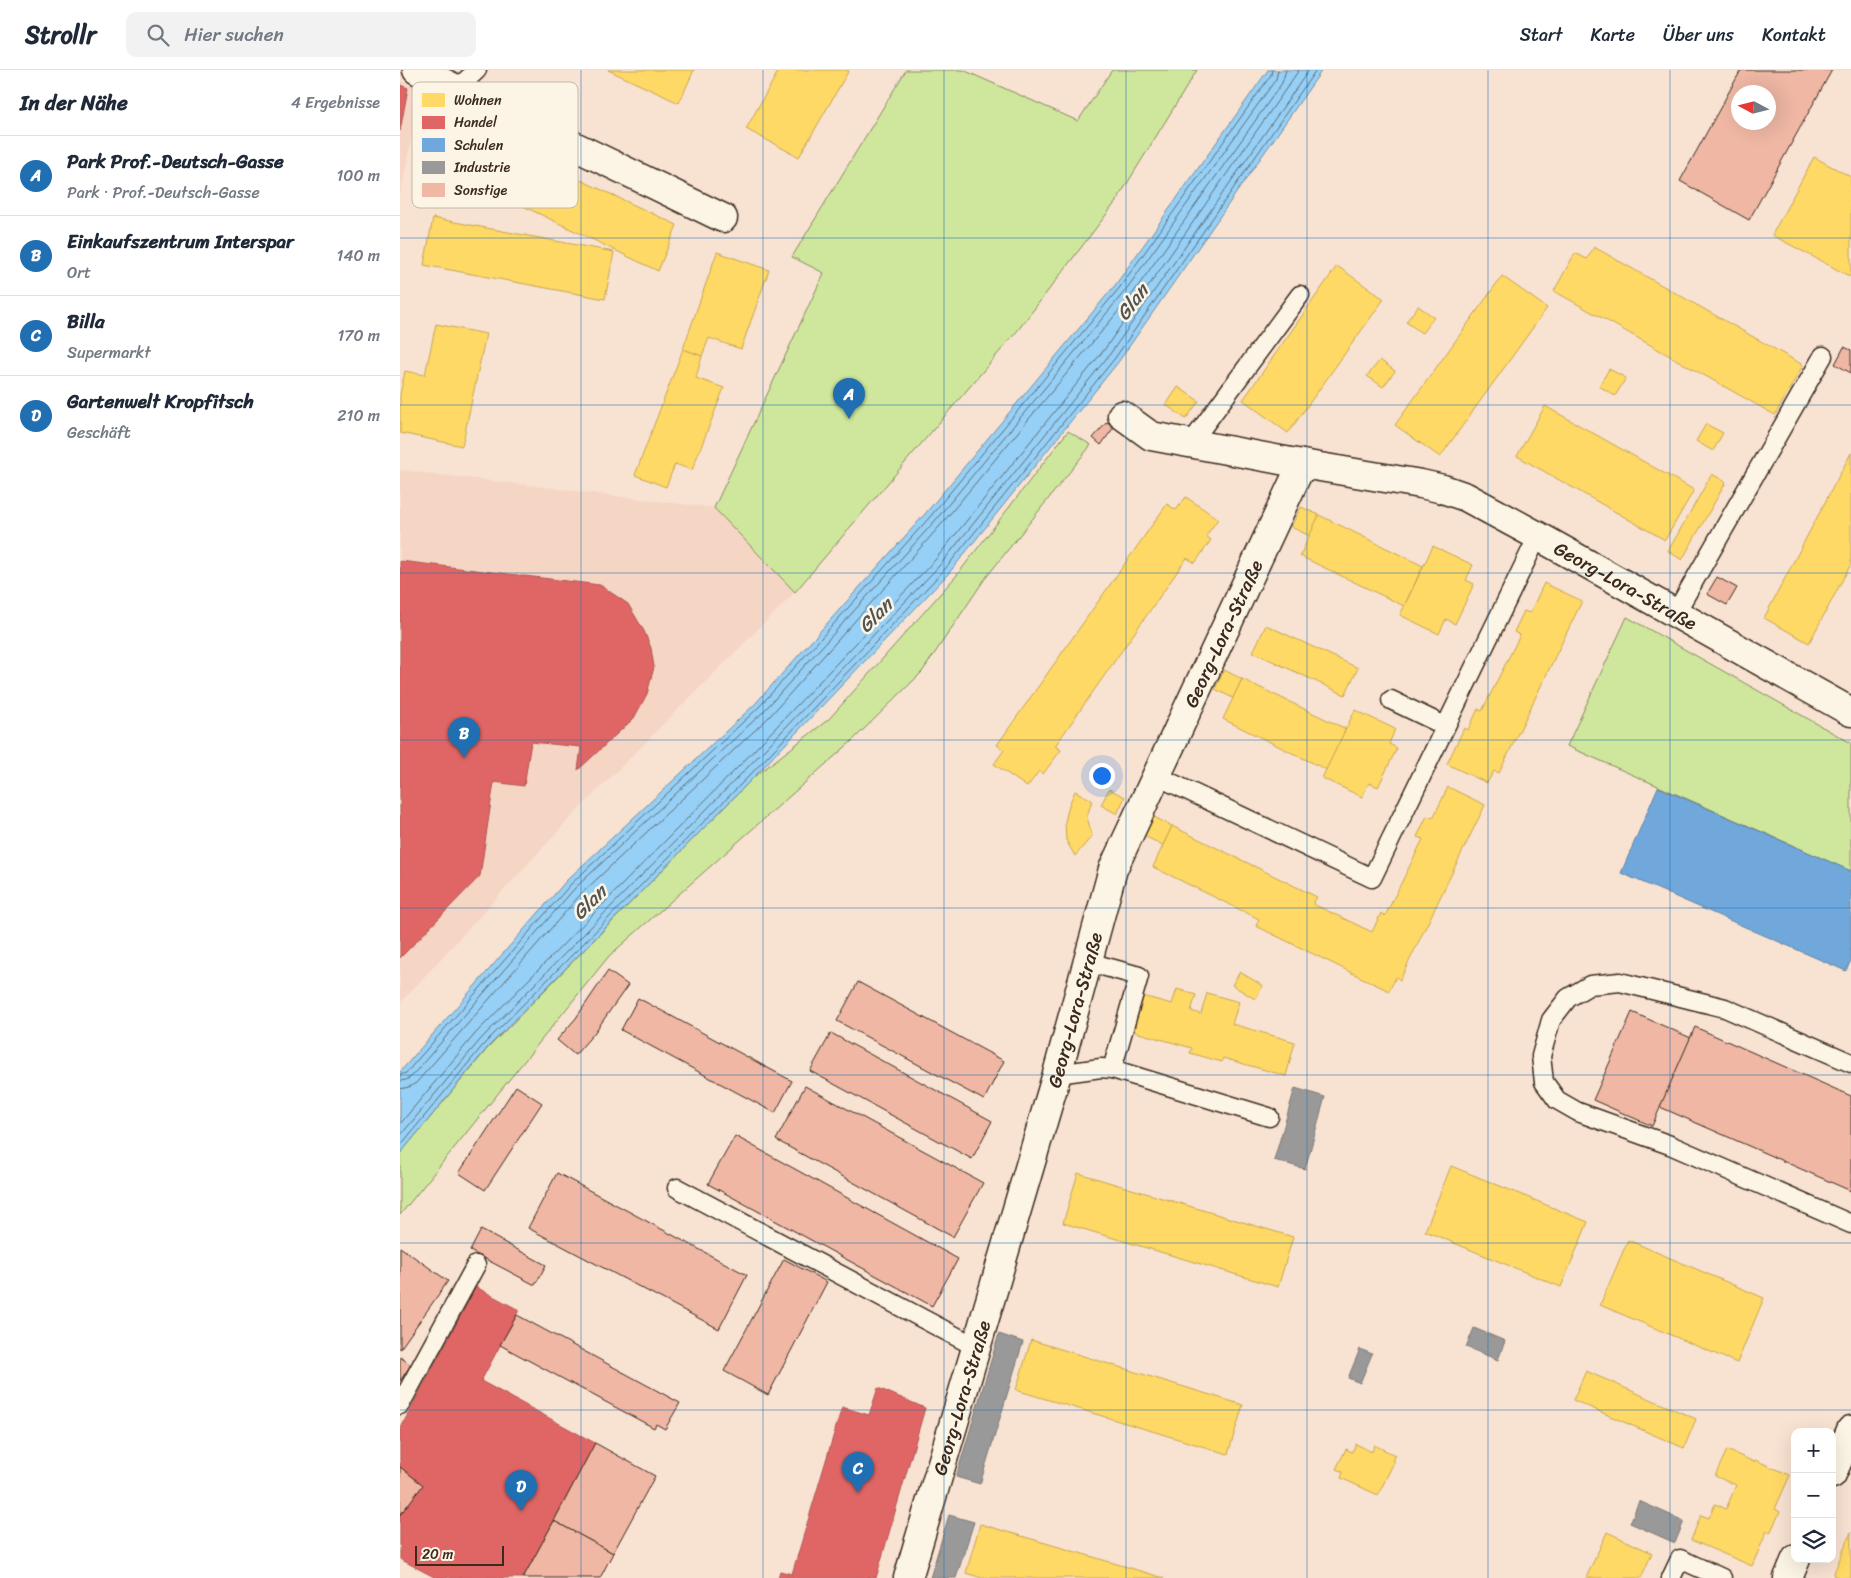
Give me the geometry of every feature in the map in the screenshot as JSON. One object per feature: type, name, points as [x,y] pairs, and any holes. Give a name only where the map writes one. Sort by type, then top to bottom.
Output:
[{"type":"street","points":[[417,70],[442,82]]},
{"type":"street","points":[[578,148],[723,218]]},
{"type":"street","name":"Georg-Lora-Straße","points":[[1122,415],[1151,436],[1443,489],[1466,497],[1851,712]]},
{"type":"street","name":"Georg-Lora-Straße","points":[[908,1578],[1056,1074],[1114,869],[1302,464]]},
{"type":"street","points":[[1832,1473],[1851,1430]]},
{"type":"lane","points":[[464,82],[477,70]]},
{"type":"lane","points":[[1191,443],[1300,294]]},
{"type":"lane","points":[[1675,614],[1822,356]]},
{"type":"lane","points":[[1157,776],[1372,878],[1538,536]]},
{"type":"lane","points":[[1391,700],[1445,726]]},
{"type":"lane","points":[[1088,962],[1139,976],[1112,1069]]},
{"type":"lane","points":[[1851,1063],[1725,1008],[1620,982],[1590,984],[1568,998],[1551,1020],[1541,1056],[1544,1082],[1557,1100],[1578,1112],[1670,1145],[1851,1224]]},
{"type":"lane","points":[[1056,1074],[1101,1068],[1112,1069],[1269,1117]]},
{"type":"lane","points":[[677,1188],[976,1347]]},
{"type":"lane","points":[[400,1405],[476,1264]]},
{"type":"lane","points":[[1671,1578],[1680,1559],[1722,1578]]},
{"type":"shaded area","points":[[400,81],[412,86],[412,135],[400,195]]},
{"type":"shaded area","points":[[400,470],[714,508],[795,592],[569,819],[400,1003]]},
{"type":"green space","points":[[906,70],[963,70],[1078,121],[1112,70],[1197,70],[1115,203],[1018,330],[795,592],[714,508],[824,273],[792,257]]},
{"type":"green space","points":[[1068,431],[1091,445],[984,580],[922,672],[852,741],[609,956],[400,1215],[400,1154],[488,1048],[754,777],[829,719],[957,575]]},
{"type":"green space","points":[[1627,617],[1851,743],[1851,871],[1567,746]]},
{"type":"water","name":"Glan","points":[[1268,70],[1322,70],[1119,361],[949,573],[754,777],[488,1047],[400,1154],[400,1072],[567,880],[755,704],[925,514],[1116,284]]},
{"type":"building: Wohnen","points":[[608,70],[694,70],[679,103]]},
{"type":"building: Wohnen","points":[[779,70],[849,70],[799,157],[746,129]]},
{"type":"building: Wohnen","points":[[1814,157],[1851,177],[1851,277],[1772,235]]},
{"type":"building: Wohnen","points":[[578,179],[677,225],[658,271],[527,208],[578,208]]},
{"type":"building: Wohnen","points":[[433,218],[614,252],[605,299],[424,265]]},
{"type":"building: Wohnen","points":[[1594,247],[1803,365],[1775,415],[1554,291],[1575,253],[1587,259]]},
{"type":"building: Wohnen","points":[[717,252],[769,270],[741,349],[709,338],[702,356],[683,349]]},
{"type":"building: Wohnen","points":[[1337,266],[1384,299],[1288,433],[1243,400]]},
{"type":"building: Wohnen","points":[[1502,276],[1547,308],[1440,457],[1395,425]]},
{"type":"building: Wohnen","points":[[1418,306],[1434,317],[1422,333],[1406,322]]},
{"type":"building: Wohnen","points":[[436,324],[486,334],[462,446],[400,433],[400,395],[405,371],[425,375]]},
{"type":"building: Wohnen","points":[[683,349],[702,356],[696,378],[724,388],[692,470],[675,464],[666,487],[635,475]]},
{"type":"building: Wohnen","points":[[1380,360],[1395,371],[1383,387],[1367,376]]},
{"type":"building: Wohnen","points":[[1609,369],[1626,378],[1615,396],[1599,386]]},
{"type":"building: Wohnen","points":[[1178,387],[1199,401],[1186,419],[1166,405]]},
{"type":"building: Wohnen","points":[[1545,406],[1694,490],[1665,540],[1517,456]]},
{"type":"building: Wohnen","points":[[1706,424],[1723,433],[1713,451],[1696,441]]},
{"type":"building: Wohnen","points":[[1851,453],[1851,564],[1809,643],[1764,618]]},
{"type":"building: Wohnen","points":[[1712,474],[1726,482],[1682,560],[1668,551]]},
{"type":"building: Wohnen","points":[[1186,497],[1218,519],[1206,536],[1211,540],[1195,563],[1187,558],[1184,562],[1055,746],[1061,750],[1043,774],[1039,771],[1027,787],[994,764],[1004,750],[997,745],[1167,504],[1176,510]]},
{"type":"building: Wohnen","points":[[1301,507],[1319,515],[1310,536],[1291,527]]},
{"type":"building: Wohnen","points":[[1319,515],[1423,566],[1404,606],[1300,556]]},
{"type":"building: Wohnen","points":[[1433,546],[1473,565],[1466,580],[1474,584],[1455,624],[1446,619],[1439,634],[1400,615]]},
{"type":"building: Wohnen","points":[[1544,583],[1582,601],[1499,773],[1494,771],[1487,783],[1447,764],[1464,728],[1468,730],[1478,709],[1482,711],[1520,635],[1514,632],[1524,611],[1530,613]]},
{"type":"building: Wohnen","points":[[1266,625],[1358,668],[1345,695],[1253,652]]},
{"type":"building: Wohnen","points":[[1224,670],[1242,679],[1233,698],[1215,689]]},
{"type":"building: Wohnen","points":[[1242,679],[1346,729],[1327,770],[1223,719]]},
{"type":"building: Wohnen","points":[[1355,710],[1395,729],[1389,744],[1397,748],[1378,787],[1369,783],[1362,797],[1322,778]]},
{"type":"building: Wohnen","points":[[1448,787],[1485,805],[1400,980],[1396,977],[1389,991],[1256,926],[1259,919],[1153,867],[1172,826],[1317,897],[1313,904],[1372,932],[1381,913],[1385,916],[1423,839],[1417,837],[1427,816],[1433,818]]},
{"type":"building: Wohnen","points":[[1109,789],[1125,797],[1117,814],[1101,805]]},
{"type":"building: Wohnen","points":[[1075,791],[1092,800],[1087,817],[1092,836],[1075,856],[1066,840],[1065,822]]},
{"type":"building: Wohnen","points":[[1154,817],[1172,826],[1163,845],[1144,836]]},
{"type":"building: Wohnen","points":[[1240,972],[1263,986],[1255,999],[1232,985]]},
{"type":"building: Wohnen","points":[[1177,989],[1196,995],[1191,1011],[1201,1014],[1207,993],[1239,1002],[1232,1024],[1295,1042],[1286,1076],[1223,1058],[1222,1062],[1190,1053],[1192,1048],[1128,1030],[1139,995],[1172,1004]]},
{"type":"building: Wohnen","points":[[1451,1166],[1588,1222],[1561,1287],[1425,1231]]},
{"type":"building: Wohnen","points":[[1078,1173],[1293,1237],[1278,1287],[1063,1223]]},
{"type":"building: Wohnen","points":[[1628,1240],[1764,1298],[1737,1363],[1600,1305]]},
{"type":"building: Wohnen","points":[[1031,1340],[1243,1405],[1228,1454],[1016,1390]]},
{"type":"building: Wohnen","points":[[1586,1371],[1696,1419],[1684,1448],[1573,1400]]},
{"type":"building: Wohnen","points":[[1356,1444],[1372,1452],[1374,1445],[1395,1455],[1392,1461],[1394,1462],[1378,1495],[1341,1478],[1343,1472],[1336,1469],[1346,1449],[1352,1452]]},
{"type":"building: Wohnen","points":[[1727,1450],[1790,1475],[1775,1509],[1780,1512],[1770,1533],[1767,1531],[1752,1566],[1691,1540],[1701,1515],[1709,1518],[1715,1504],[1726,1509],[1736,1485],[1715,1476]]},
{"type":"building: Wohnen","points":[[980,1524],[1164,1578],[982,1578],[966,1573]]},
{"type":"building: Wohnen","points":[[1607,1532],[1652,1553],[1641,1578],[1586,1578]]},
{"type":"building: Wohnen","points":[[1851,1532],[1851,1578],[1841,1578],[1833,1575]]},
{"type":"building: Handel","points":[[400,85],[408,88],[400,131]]},
{"type":"building: Handel","points":[[400,561],[600,585],[628,604],[644,631],[651,648],[654,667],[647,694],[634,718],[578,770],[581,747],[531,742],[524,786],[494,782],[480,876],[400,958]]},
{"type":"building: Handel","points":[[476,1287],[519,1310],[481,1381],[595,1443],[523,1578],[436,1578],[400,1559],[400,1515],[423,1485],[400,1467],[400,1429]]},
{"type":"building: Handel","points":[[878,1388],[925,1408],[876,1578],[778,1578],[780,1571],[792,1574],[842,1407],[869,1415]]},
{"type":"building: Schulen","points":[[1658,787],[1851,871],[1851,960],[1846,971],[1621,873]]},
{"type":"building: Industrie","points":[[1295,1088],[1325,1097],[1305,1169],[1274,1160]]},
{"type":"building: Industrie","points":[[1474,1328],[1505,1341],[1498,1360],[1466,1347]]},
{"type":"building: Industrie","points":[[999,1334],[1023,1342],[980,1484],[956,1477]]},
{"type":"building: Industrie","points":[[1360,1349],[1372,1354],[1360,1383],[1348,1378]]},
{"type":"building: Industrie","points":[[1639,1501],[1684,1521],[1675,1543],[1630,1523]]},
{"type":"building: Industrie","points":[[949,1515],[974,1522],[956,1578],[930,1578]]},
{"type":"building: Sonstige","points":[[1741,70],[1832,70],[1749,220],[1680,181],[1731,88],[1731,130],[1776,130],[1776,85],[1733,85]]},
{"type":"building: Sonstige","points":[[1844,347],[1851,350],[1851,373],[1835,364]]},
{"type":"building: Sonstige","points":[[1107,422],[1114,427],[1101,445],[1093,438]]},
{"type":"building: Sonstige","points":[[1717,577],[1737,588],[1727,605],[1707,594]]},
{"type":"building: Sonstige","points":[[608,971],[628,985],[595,1032],[575,1055],[557,1040],[576,1018]]},
{"type":"building: Sonstige","points":[[858,982],[1004,1061],[984,1100],[837,1021]]},
{"type":"building: Sonstige","points":[[638,998],[792,1081],[775,1113],[621,1030]]},
{"type":"building: Sonstige","points":[[1632,1012],[1691,1038],[1652,1126],[1593,1100]]},
{"type":"building: Sonstige","points":[[1695,1027],[1851,1096],[1851,1191],[1660,1107]]},
{"type":"building: Sonstige","points":[[831,1033],[992,1121],[972,1159],[810,1071]]},
{"type":"building: Sonstige","points":[[516,1086],[542,1103],[485,1190],[459,1173]]},
{"type":"building: Sonstige","points":[[805,1086],[983,1183],[953,1237],[776,1140]]},
{"type":"building: Sonstige","points":[[735,1136],[958,1259],[932,1306],[708,1184]]},
{"type":"building: Sonstige","points":[[557,1173],[747,1275],[719,1329],[528,1228]]},
{"type":"building: Sonstige","points":[[481,1230],[546,1265],[535,1285],[470,1251]]},
{"type":"building: Sonstige","points":[[400,1247],[448,1281],[400,1349]]},
{"type":"building: Sonstige","points":[[784,1259],[827,1282],[768,1395],[724,1371]]},
{"type":"building: Sonstige","points":[[517,1315],[680,1403],[665,1429],[656,1424],[654,1428],[500,1345]]},
{"type":"building: Sonstige","points":[[400,1357],[411,1365],[400,1381]]},
{"type":"building: Sonstige","points":[[595,1443],[655,1476],[613,1553],[554,1521]]},
{"type":"building: Sonstige","points":[[400,1467],[423,1485],[400,1515]]},
{"type":"building: Sonstige","points":[[554,1521],[613,1553],[600,1578],[523,1578]]},
{"type":"place","name":"Park Prof.-Deutsch-Gasse","points":[[849,419]]},
{"type":"place","name":"Einkaufszentrum Interspar","points":[[464,758]]},
{"type":"place","name":"Billa","points":[[858,1493]]},
{"type":"place","name":"Gartenwelt Kropfitsch","points":[[521,1511]]}]
